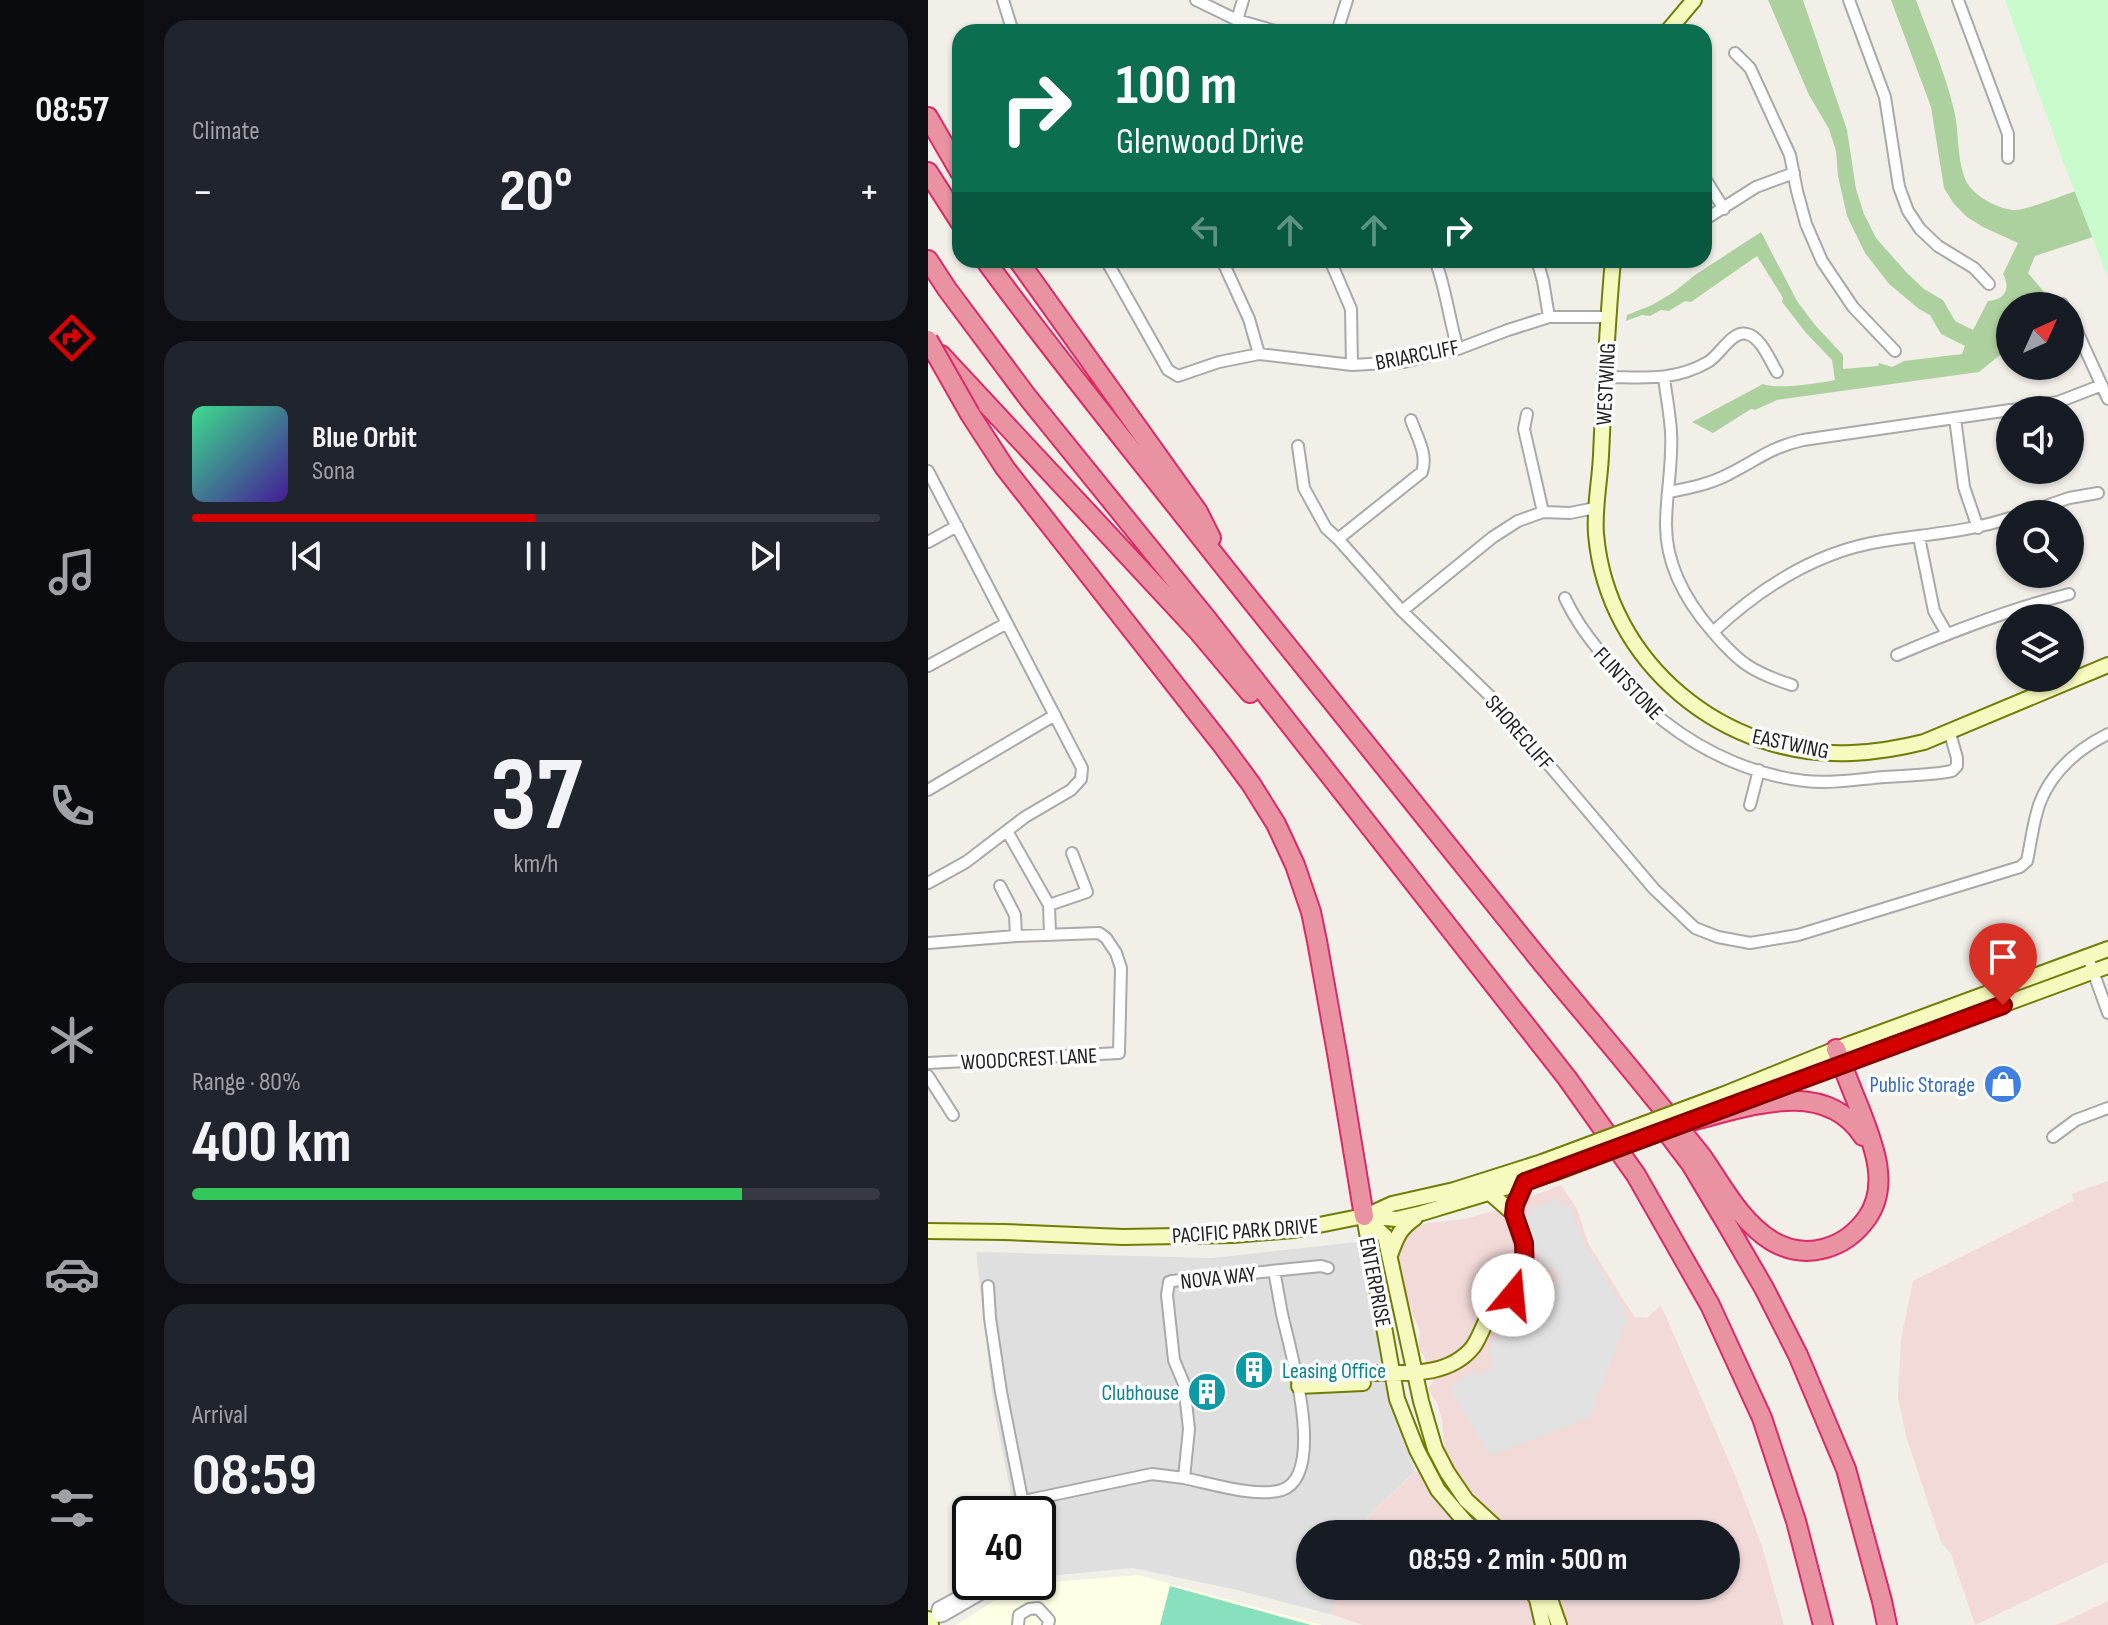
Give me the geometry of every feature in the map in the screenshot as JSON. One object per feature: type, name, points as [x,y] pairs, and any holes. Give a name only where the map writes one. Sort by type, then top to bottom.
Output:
[{"type":"highway","points":[[928,117],[952,158]]},
{"type":"highway","points":[[928,172],[952,210]]},
{"type":"highway","points":[[928,260],[1029,399],[1429,901],[1619,1150],[1710,1305],[1762,1418],[1796,1521],[1823,1625]]},
{"type":"highway","points":[[991,268],[1026,317],[1226,569],[1675,1123],[1750,1223],[1783,1247],[1808,1252],[1826,1250],[1859,1228],[1877,1199],[1875,1149],[1839,1056]]},
{"type":"highway","points":[[1024,268],[1198,512],[1226,569]]},
{"type":"highway","points":[[928,341],[1197,630],[1429,901]]},
{"type":"highway","points":[[928,341],[1005,468],[1223,746],[1276,824],[1295,865],[1317,941],[1364,1216]]},
{"type":"highway","points":[[1536,955],[1691,1164],[1764,1288],[1798,1355],[1846,1469],[1887,1625]]},
{"type":"highway","points":[[1695,1120],[1729,1104],[1813,1101],[1846,1115],[1856,1125],[1878,1168]]},
{"type":"main road","points":[[1674,24],[1694,0]]},
{"type":"main road","name":"WESTWING","points":[[1595,508],[1600,476],[1612,268]]},
{"type":"main road","name":"EASTWING","points":[[1595,508],[1599,556],[1606,586],[1619,617],[1644,658],[1670,687],[1691,704],[1725,724],[1765,741],[1818,752],[1851,754],[1896,749],[1950,733],[2108,665]]},
{"type":"main road","points":[[1364,1216],[1392,1204],[1454,1190],[1729,1104],[1839,1056],[2108,949]]},
{"type":"main road","points":[[1839,1056],[2108,966]]},
{"type":"main road","name":"PACIFIC PARK DRIVE","points":[[928,1231],[1123,1237],[1233,1235],[1294,1230],[1364,1216],[1396,1219],[1491,1194],[1695,1120]]},
{"type":"main road","points":[[1509,1291],[1519,1271],[1525,1269],[1524,1243],[1514,1214],[1525,1182]]},
{"type":"main road","points":[[1491,1194],[1514,1214]]},
{"type":"main road","points":[[1390,1255],[1404,1226],[1422,1213]]},
{"type":"main road","name":"ENTERPRISE","points":[[1364,1216],[1385,1236],[1435,1449],[1466,1500],[1488,1520]]},
{"type":"main road","name":"ENTERPRISE","points":[[1364,1216],[1397,1399],[1417,1450],[1438,1490],[1464,1520]]},
{"type":"main road","points":[[1495,1289],[1509,1291],[1515,1304],[1509,1315],[1501,1317],[1490,1313],[1486,1306],[1488,1294],[1495,1289]]},
{"type":"main road","points":[[1298,1382],[1375,1383],[1394,1375],[1438,1369],[1457,1361],[1472,1347],[1490,1313]]},
{"type":"main road","points":[[1537,1600],[1543,1625]]},
{"type":"main road","points":[[1550,1600],[1559,1625]]},
{"type":"street","points":[[1003,0],[1010,24]]},
{"type":"street","points":[[1196,0],[1251,24]]},
{"type":"street","points":[[1237,20],[1243,0]]},
{"type":"street","points":[[1340,24],[1347,0]]},
{"type":"street","points":[[1849,0],[1885,97],[1899,187],[1908,211],[1920,229],[1938,246],[1974,268],[1989,284]]},
{"type":"street","points":[[1958,0],[2008,134],[2008,158]]},
{"type":"street","points":[[1735,53],[1750,68],[1790,155],[1806,224],[1822,261],[1853,307],[1895,351]]},
{"type":"street","points":[[1712,216],[1756,187],[1794,173]]},
{"type":"street","points":[[1712,190],[1724,209]]},
{"type":"street","name":"BRIARCLIFF","points":[[1111,268],[1168,370],[1178,376],[1219,362],[1259,354],[1352,365],[1404,362],[1458,349],[1549,317],[1608,317]]},
{"type":"street","points":[[1226,268],[1249,319],[1259,354]]},
{"type":"street","points":[[1333,268],[1351,309],[1352,365]]},
{"type":"street","points":[[1438,268],[1458,349]]},
{"type":"street","points":[[1539,268],[1549,317]]},
{"type":"street","points":[[1605,377],[1643,379],[1686,372],[1708,361],[1733,338],[1744,333],[1758,341],[1777,372]]},
{"type":"street","points":[[2084,346],[2108,399]]},
{"type":"street","points":[[1664,377],[1671,432],[1666,526],[1670,559],[1681,586],[1693,608],[1733,654],[1754,671],[1792,685]]},
{"type":"street","points":[[2074,396],[2102,385]]},
{"type":"street","points":[[1669,492],[1705,484],[1782,445],[1996,412]]},
{"type":"street","points":[[1527,414],[1524,429],[1543,512]]},
{"type":"street","points":[[1955,418],[1964,487],[1978,528]]},
{"type":"street","points":[[1338,539],[1422,472],[1424,454],[1411,420]]},
{"type":"street","name":"SHORECLIFF","points":[[1298,446],[1304,488],[1326,528],[1402,611],[1493,699],[1654,889],[1695,928],[1718,937],[1750,943],[1798,935],[2015,869],[2024,864],[2039,805],[2054,778],[2074,755],[2108,734]]},
{"type":"street","points":[[928,471],[1082,768],[1081,779],[1071,790],[1047,803],[966,862],[928,883]]},
{"type":"street","points":[[2063,500],[2098,493]]},
{"type":"street","points":[[1402,611],[1493,537],[1518,521],[1543,512],[1570,513],[1595,508]]},
{"type":"street","points":[[1713,632],[1762,590],[1820,559],[1882,541],[1978,528],[1996,522]]},
{"type":"street","points":[[928,542],[957,526]]},
{"type":"street","points":[[1919,537],[1934,611],[1947,634]]},
{"type":"street","points":[[1897,655],[2031,604],[2069,594]]},
{"type":"street","name":"FLINTSTONE","points":[[1565,598],[1577,623],[1626,683],[1663,721],[1730,761],[1805,781],[1940,773],[1952,771],[1957,766],[1950,733]]},
{"type":"street","points":[[928,666],[1007,623]]},
{"type":"street","points":[[928,790],[1055,715]]},
{"type":"street","points":[[1750,805],[1759,770]]},
{"type":"street","points":[[1007,831],[1049,905],[1050,934]]},
{"type":"street","points":[[1049,905],[1087,892],[1072,853]]},
{"type":"street","points":[[1000,886],[1015,915],[1016,936]]},
{"type":"street","name":"WOODCREST LANE","points":[[928,943],[1099,933],[1116,953],[1121,968],[1119,1053],[928,1063]]},
{"type":"street","points":[[2088,957],[2108,1013]]},
{"type":"street","name":"WOODCREST LANE","points":[[928,1076],[953,1115]]},
{"type":"street","points":[[2053,1137],[2076,1120],[2108,1108]]},
{"type":"street","name":"NOVA WAY","points":[[1184,1478],[1189,1429],[1184,1384],[1174,1360],[1167,1295],[1169,1282],[1321,1266],[1328,1268]]},
{"type":"street","name":"NOVA WAY","points":[[1048,1496],[1152,1474],[1257,1492],[1282,1490],[1291,1483],[1298,1475],[1303,1452],[1304,1423],[1274,1271]]},
{"type":"street","points":[[988,1286],[1001,1392],[1023,1496]]},
{"type":"street","points":[[931,1620],[938,1608],[953,1600]]},
{"type":"street","points":[[931,1620],[971,1600]]},
{"type":"street","points":[[1018,1625],[1019,1615],[1038,1608],[1049,1620],[1048,1625]]},
{"type":"shaded area","points":[[2108,1181],[2108,1562],[1975,1625],[1951,1554],[1941,1542],[1906,1436],[1898,1398],[1901,1339],[1913,1281],[2073,1201],[2072,1194]]},
{"type":"shaded area","points":[[1561,1185],[1577,1209],[1588,1243],[1635,1317],[1647,1318],[1661,1305],[1735,1475],[1762,1546],[1784,1625],[1363,1625],[1330,1614],[1336,1600],[1740,1600],[1740,1520],[1366,1520],[1444,1446],[1442,1420],[1437,1403],[1428,1389],[1433,1382],[1424,1355],[1418,1350],[1420,1331],[1409,1305],[1396,1257],[1400,1241],[1413,1228],[1427,1223],[1465,1219]]},
{"type":"shaded area","points":[[1559,1198],[1562,1205],[1568,1203],[1584,1243],[1625,1310],[1622,1315],[1628,1316],[1590,1417],[1494,1455],[1488,1453],[1449,1387],[1474,1371],[1478,1376],[1494,1366],[1489,1355],[1491,1341],[1500,1335],[1498,1332],[1526,1319],[1524,1300],[1560,1282],[1552,1268],[1547,1270],[1538,1255],[1525,1218],[1531,1215],[1529,1209]]},
{"type":"shaded area","points":[[1357,1242],[1399,1422],[1415,1472],[1366,1520],[1296,1520],[1296,1600],[1336,1600],[1330,1614],[1133,1568],[1056,1575],[1056,1496],[1011,1496],[994,1409],[976,1252],[1212,1258]]},
{"type":"shaded area","points":[[1138,1575],[1322,1625],[956,1625],[995,1600],[1056,1600],[1056,1582]]},
{"type":"shaded area","points":[[2108,1601],[2108,1625],[2055,1625],[2068,1620]]},
{"type":"green space","points":[[1768,0],[1803,0],[1847,130],[1856,189],[1876,238],[1924,289],[1943,300],[1955,321],[1973,330],[1988,301],[1996,299],[1996,358],[1979,372],[1777,400],[1751,409],[1713,433],[1692,422],[1763,384],[1787,386],[1835,380],[1832,360],[1782,302],[1783,298],[1757,256],[1691,302],[1685,301],[1669,311],[1661,310],[1650,316],[1642,315],[1626,321],[1627,315],[1674,292],[1761,232],[1797,301],[1843,355],[1843,369],[1878,366],[1879,363],[1892,367],[1904,361],[1962,354],[1965,346],[1941,334],[1930,315],[1889,284],[1865,253],[1847,216],[1829,129],[1809,95]]},
{"type":"green space","points":[[1891,0],[1916,0],[1956,118],[1962,169],[1967,183],[1977,194],[1998,206],[2018,210],[2088,187],[2108,232],[2035,256],[2028,273],[2044,292],[2005,292],[2003,274],[2018,243],[1967,217],[1944,188],[1931,107]]},
{"type":"green space","points":[[2005,0],[2108,0],[2108,278],[2061,156]]},
{"type":"green space","points":[[1170,1586],[1311,1625],[1160,1625]]},
{"type":"place","name":"Public Storage","points":[[2003,1084]]},
{"type":"place","name":"Leasing Office","points":[[1254,1370]]},
{"type":"place","name":"Clubhouse","points":[[1207,1392]]},
{"type":"route","points":[[1513,1295],[1525,1275],[1524,1243],[1514,1214],[1525,1182],[2003,1005]]}]
